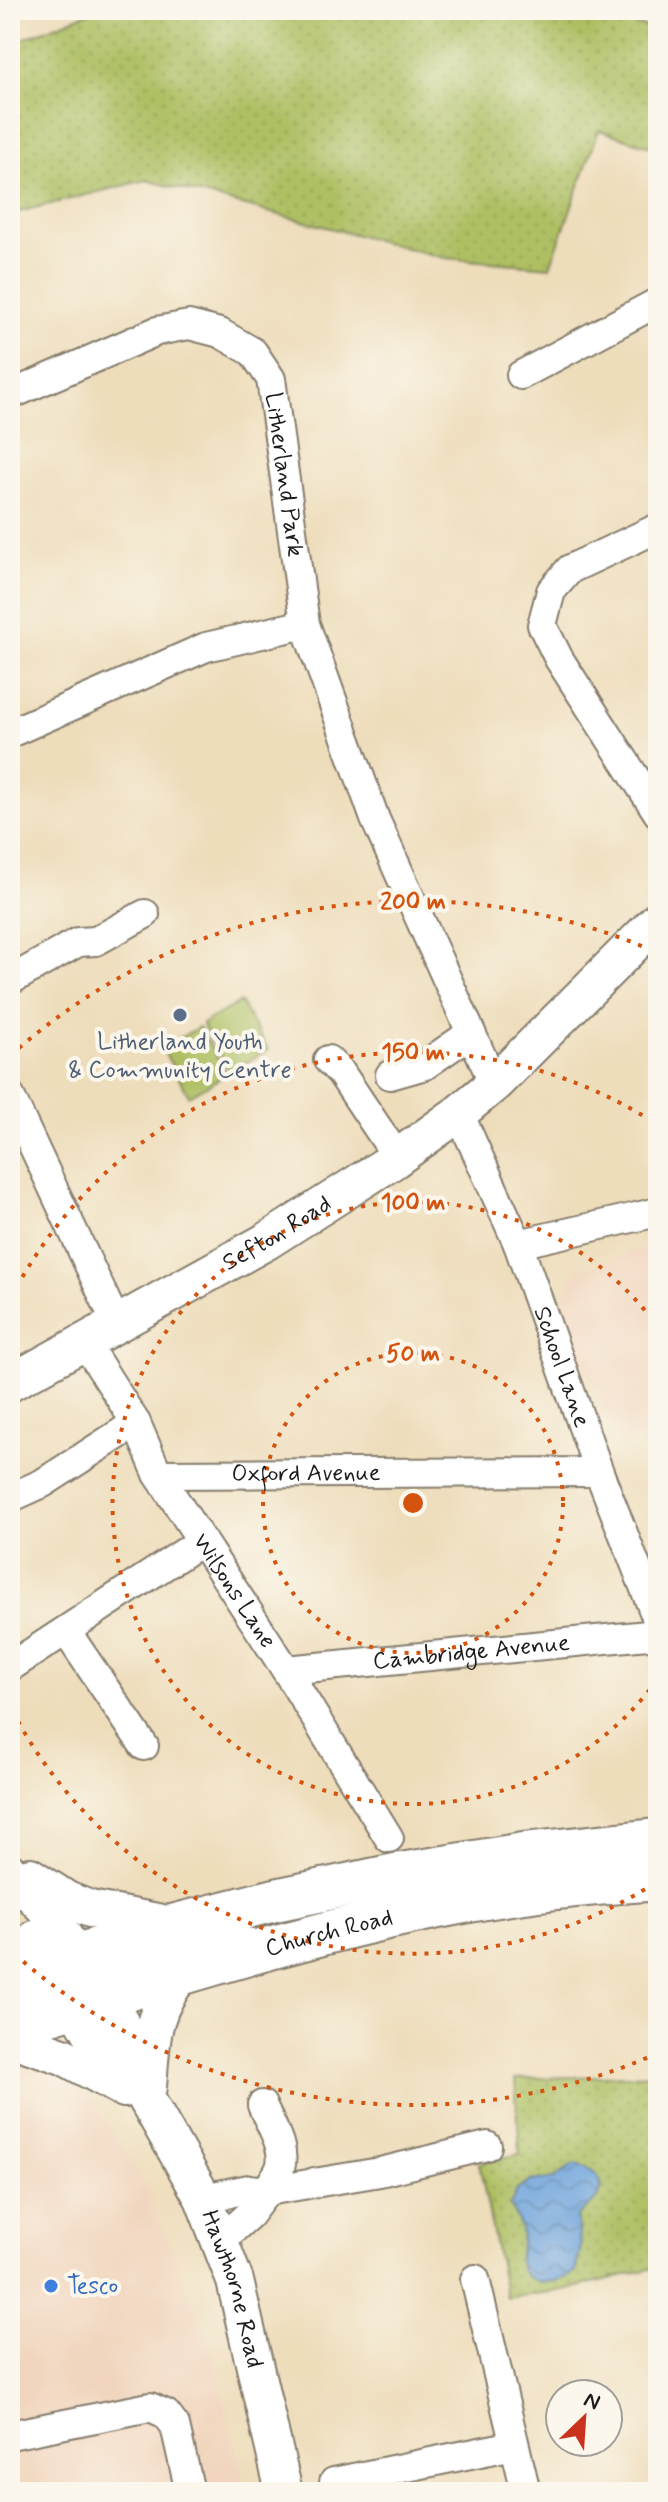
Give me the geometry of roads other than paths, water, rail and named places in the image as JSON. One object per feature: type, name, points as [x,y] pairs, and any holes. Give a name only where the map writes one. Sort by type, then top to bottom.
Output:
[{"type":"highway","name":"Church Road","points":[[10,2025],[67,1978],[173,1926],[275,1900],[395,1875],[524,1854],[658,1840]]},
{"type":"highway","name":"Church Road","points":[[67,1978],[182,1974],[260,1950],[453,1904],[531,1891],[658,1879]]},
{"type":"main road","name":"Sefton Road","points":[[10,1383],[267,1241],[459,1113],[494,1084],[658,920]]},
{"type":"main road","points":[[10,1870],[28,1875],[67,1900],[90,1909],[173,1926]]},
{"type":"main road","name":"Hawthorne Road","points":[[10,1870],[46,1909],[67,1978]]},
{"type":"main road","name":"Hawthorne Road","points":[[10,1882],[67,1978],[120,2022],[147,2100],[203,2198],[235,2281],[284,2492]]},
{"type":"main road","points":[[10,1993],[222,1940],[260,1950]]},
{"type":"main road","points":[[10,2038],[63,2056],[147,2100],[157,2014],[166,1994],[182,1974]]},
{"type":"street","points":[[521,375],[658,302]]},
{"type":"street","name":"Litherland Park","points":[[10,395],[157,331],[189,325],[220,333],[253,352],[271,379],[305,624],[375,819],[494,1084]]},
{"type":"street","points":[[658,528],[570,569],[551,591],[542,625],[559,659],[658,813]]},
{"type":"street","points":[[10,733],[206,647],[305,624]]},
{"type":"street","points":[[11,980],[78,942],[96,941],[145,914]]},
{"type":"street","points":[[390,1075],[425,1065],[471,1033]]},
{"type":"street","points":[[328,1060],[341,1073],[397,1157]]},
{"type":"street","points":[[10,1096],[117,1325]]},
{"type":"street","name":"School Lane","points":[[459,1113],[518,1244],[599,1472],[658,1622]]},
{"type":"street","points":[[518,1244],[658,1212]]},
{"type":"street","name":"Wilsons Lane","points":[[85,1343],[136,1423],[158,1474],[286,1670],[389,1838]]},
{"type":"street","points":[[10,1498],[43,1483],[136,1423]]},
{"type":"street","name":"Oxford Avenue","points":[[158,1474],[599,1472]]},
{"type":"street","points":[[10,1667],[202,1541]]},
{"type":"street","points":[[66,1631],[144,1746]]},
{"type":"street","name":"Cambridge Avenue","points":[[286,1670],[658,1634]]},
{"type":"street","points":[[220,2241],[249,2215],[279,2171],[282,2160],[280,2146],[262,2105]]},
{"type":"street","points":[[203,2198],[380,2172],[487,2146]]},
{"type":"street","points":[[475,2279],[526,2492]]},
{"type":"street","points":[[10,2435],[150,2407],[166,2414],[175,2426],[190,2492]]},
{"type":"street","points":[[334,2482],[514,2445]]},
{"type":"water","points":[[574,2164],[597,2176],[601,2186],[596,2199],[577,2217],[581,2247],[575,2273],[560,2280],[534,2280],[527,2276],[519,2260],[522,2233],[510,2206],[517,2190],[531,2181],[554,2179]]},
{"type":"place","name":"Litherland Youth & Community Centre","points":[[180,1015]]},
{"type":"place","name":"Tesco","points":[[51,2286]]}]
